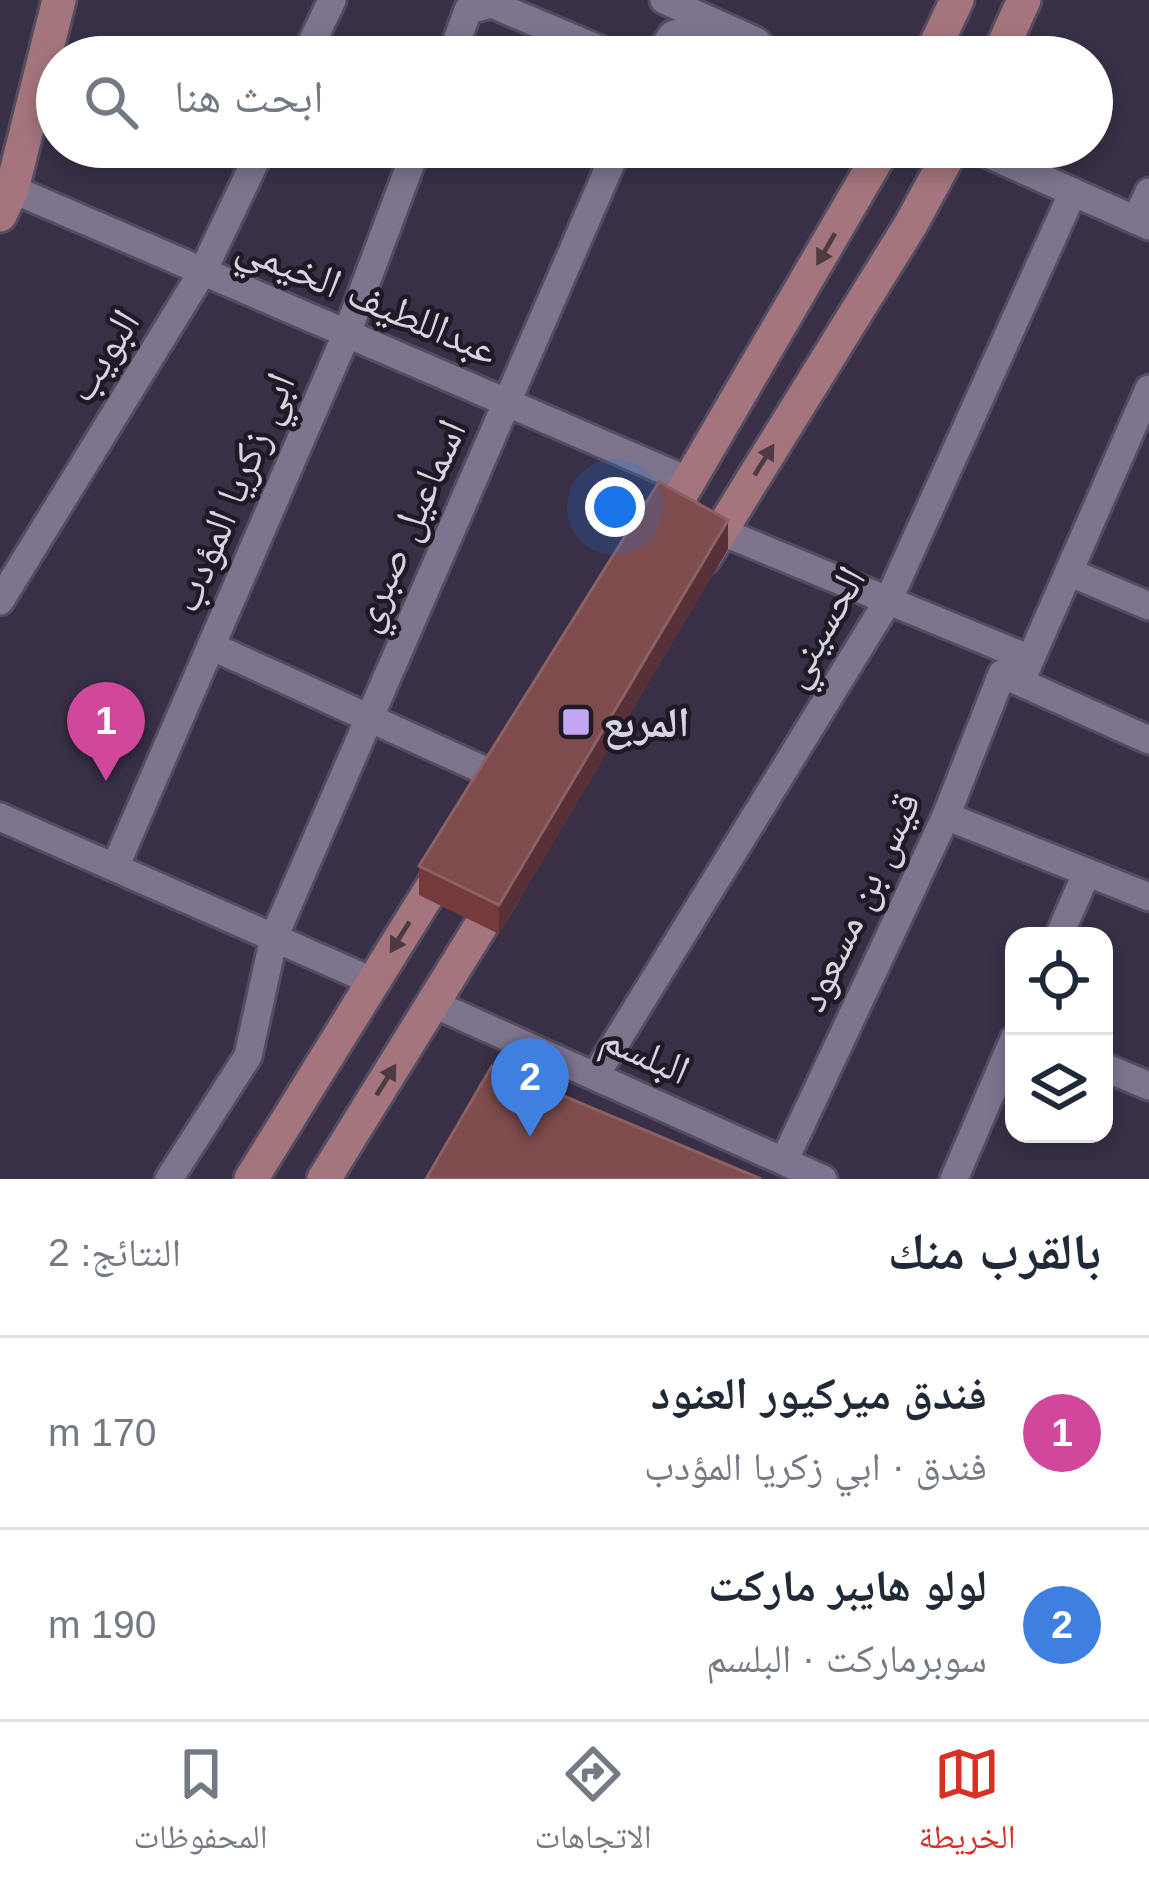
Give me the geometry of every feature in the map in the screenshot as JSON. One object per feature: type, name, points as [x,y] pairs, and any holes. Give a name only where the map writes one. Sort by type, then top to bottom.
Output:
[{"type":"main road","points":[[50,36],[59,0]]},
{"type":"main road","points":[[940,36],[957,0]]},
{"type":"main road","points":[[1008,36],[1024,0]]},
{"type":"main road","points":[[6,202],[36,88]]},
{"type":"main road","points":[[641,561],[692,482],[872,168]]},
{"type":"main road","points":[[684,590],[942,168]]},
{"type":"main road","points":[[251,1179],[466,834]]},
{"type":"main road","points":[[324,1179],[518,866]]},
{"type":"street","points":[[315,36],[332,0]]},
{"type":"street","points":[[664,0],[723,12],[750,36]]},
{"type":"street","points":[[459,36],[468,10],[493,4],[568,36]]},
{"type":"street","name":"البويب","points":[[0,601],[203,271],[252,168]]},
{"type":"street","name":"ابي زكريا المؤدب","points":[[115,867],[346,334],[409,168]]},
{"type":"street","name":"اسماعيل صبري","points":[[170,1179],[253,1044],[274,937],[609,168]]},
{"type":"street","points":[[1019,168],[1143,223],[1149,192]]},
{"type":"street","name":"الحسيني","points":[[595,1076],[888,602],[1072,192]]},
{"type":"street","name":"عبداللطيف الخيمي","points":[[6,202],[203,271],[692,482]]},
{"type":"street","name":"قيس بن مسعود","points":[[784,1161],[946,816],[1069,572],[1149,389]]},
{"type":"street","points":[[720,531],[888,602],[1149,740]]},
{"type":"street","points":[[1069,572],[1149,606]]},
{"type":"street","points":[[211,646],[502,778]]},
{"type":"street","points":[[946,816],[1149,897]]},
{"type":"street","points":[[0,817],[372,981]]},
{"type":"street","points":[[1063,927],[1087,872]]},
{"type":"street","name":"البلسم","points":[[434,1004],[824,1179]]},
{"type":"street","points":[[954,1179],[1005,1060]]},
{"type":"street","points":[[1113,1071],[1149,1086]]},
{"type":"building","name":"المربع","points":[[659,482],[728,520],[499,905],[419,866]]},
{"type":"building","points":[[492,1066],[761,1179],[426,1179]]},
{"type":"place","name":"المربع","points":[[576,722]]},
{"type":"place","name":"فندق ميركيور العنود","points":[[106,781]]},
{"type":"place","name":"لولو هايبر ماركت","points":[[530,1137]]}]
